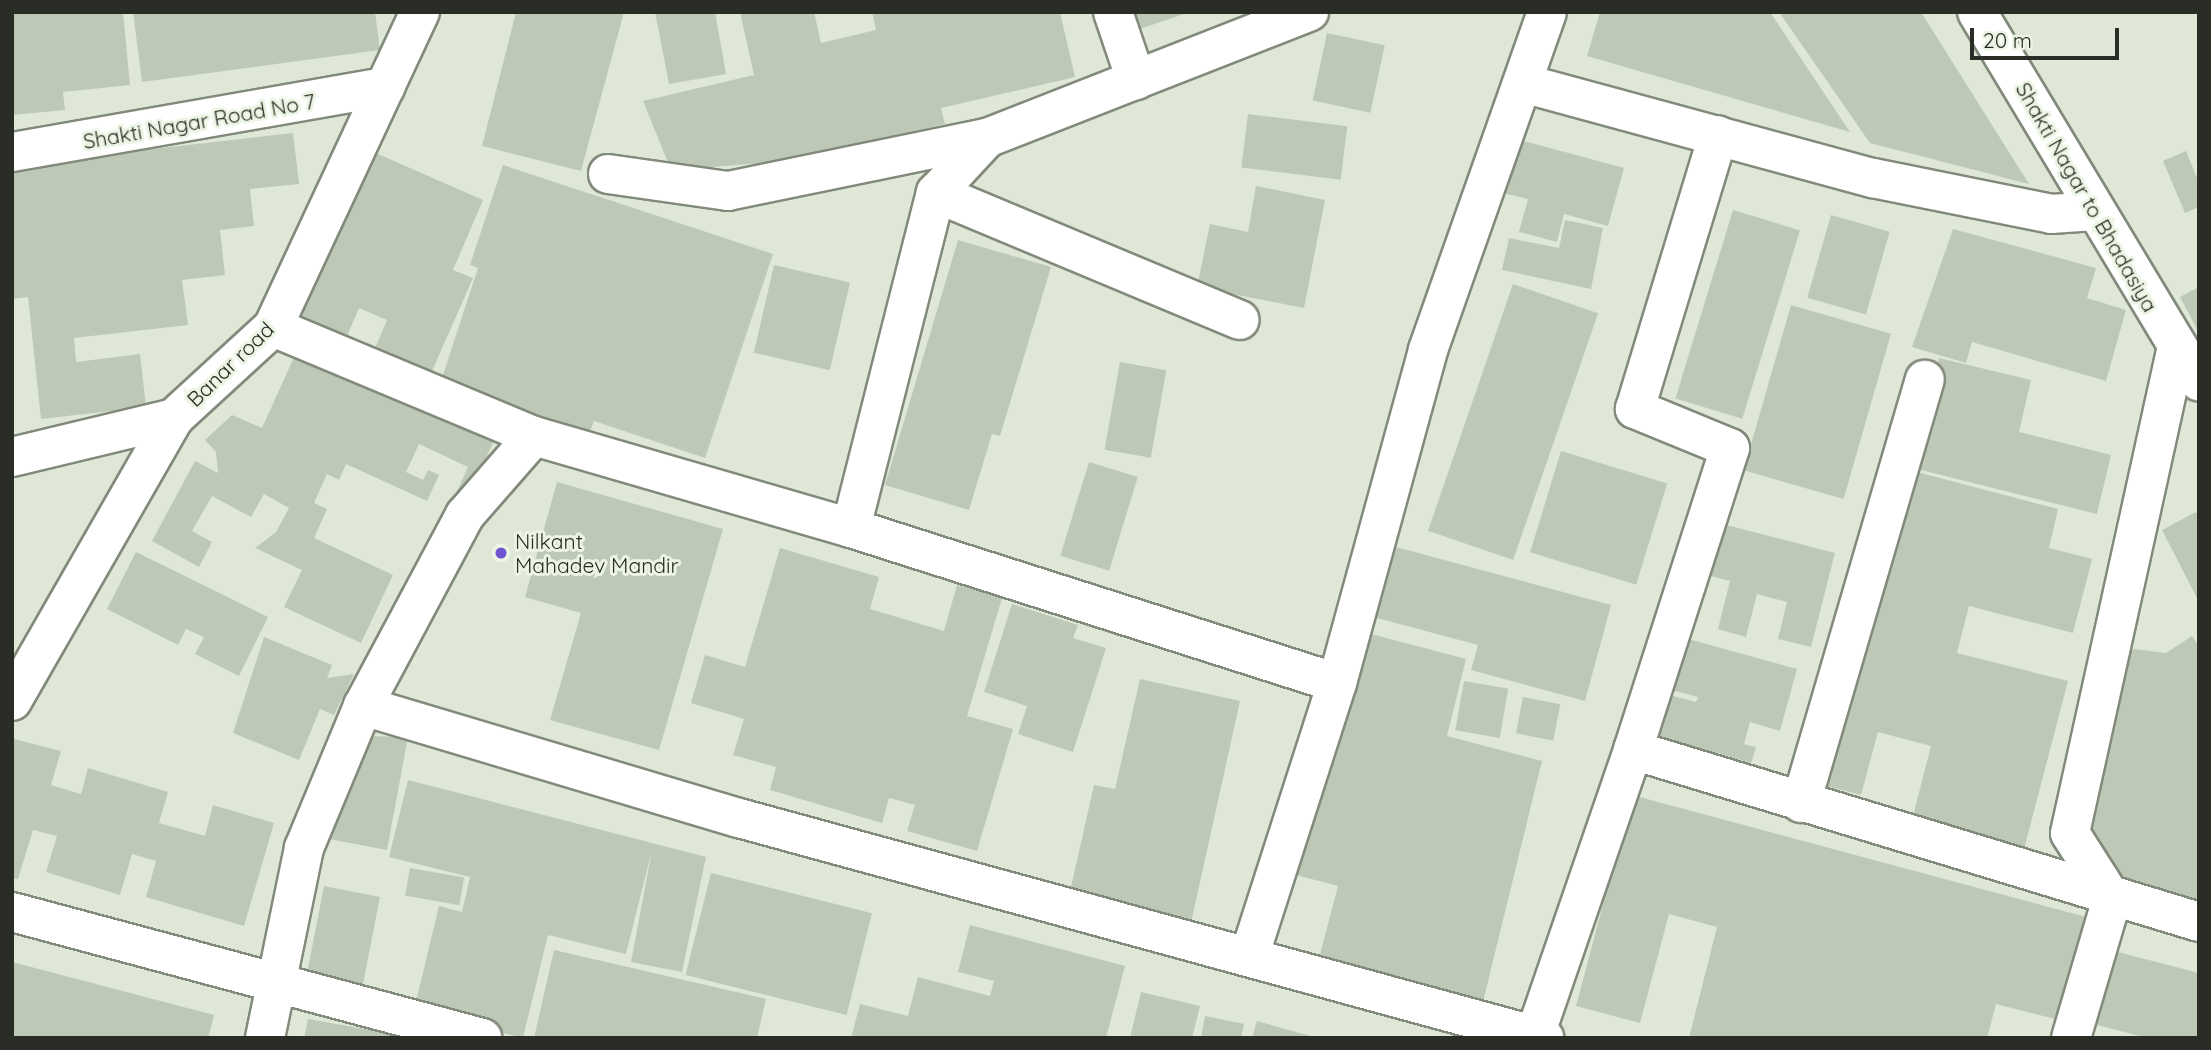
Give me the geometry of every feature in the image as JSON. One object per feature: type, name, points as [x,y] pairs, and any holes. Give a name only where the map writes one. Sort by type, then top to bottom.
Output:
[{"type":"street","name":"Banar road","points":[[12,701],[174,418],[273,327],[420,12]]},
{"type":"street","points":[[1113,12],[1136,80]]},
{"type":"street","points":[[608,174],[729,191],[988,138],[1309,12]]},
{"type":"street","points":[[1250,954],[1337,683],[1427,350],[1527,85],[1547,12]]},
{"type":"street","name":"Shakti Nagar to Bhadasiya","points":[[1977,12],[2176,350],[2199,381]]},
{"type":"street","points":[[1527,85],[1872,178],[2039,212],[2095,211]]},
{"type":"street","name":"Shakti Nagar Road No 7","points":[[12,152],[385,87]]},
{"type":"street","points":[[363,706],[739,818],[1250,954],[1539,1036],[1730,448],[1635,409],[1718,135]]},
{"type":"street","points":[[851,528],[936,194],[988,138]]},
{"type":"street","points":[[936,194],[1239,320]]},
{"type":"street","points":[[273,327],[534,436],[851,528],[1337,683]]},
{"type":"street","points":[[2071,1038],[2112,899],[2070,833],[2176,350]]},
{"type":"street","points":[[1801,803],[1925,380]]},
{"type":"street","points":[[12,457],[174,418]]},
{"type":"street","points":[[265,1038],[279,981],[304,848],[363,706],[465,515],[534,436]]},
{"type":"street","points":[[1633,750],[2112,899],[2199,922]]},
{"type":"street","points":[[12,912],[130,948],[279,981],[482,1038]]},
{"type":"building","points":[[12,12],[123,12],[130,85],[63,92],[65,110],[12,115]]},
{"type":"building","points":[[133,12],[375,12],[380,50],[142,82]]},
{"type":"building","points":[[516,12],[624,12],[581,171],[482,146]]},
{"type":"building","points":[[655,12],[715,12],[726,74],[669,84]]},
{"type":"building","points":[[740,12],[814,12],[821,43],[876,30],[872,12],[1060,12],[1075,77],[941,108],[945,124],[843,147],[846,157],[671,170],[643,101],[754,75]]},
{"type":"building","points":[[1129,12],[1187,12],[1187,13],[1134,31]]},
{"type":"building","points":[[1600,12],[1770,12],[1850,132],[1587,56]]},
{"type":"building","points":[[1779,12],[1921,12],[2029,184],[1870,143]]},
{"type":"building","points":[[1327,33],[1385,45],[1370,113],[1313,100]]},
{"type":"building","points":[[1248,114],[1347,126],[1341,180],[1241,168]]},
{"type":"building","points":[[293,133],[299,184],[250,189],[254,226],[220,230],[225,275],[182,280],[188,325],[74,338],[76,362],[140,354],[146,407],[41,419],[28,297],[12,299],[12,165]]},
{"type":"building","points":[[1517,139],[1624,168],[1608,226],[1564,214],[1557,242],[1519,232],[1528,199],[1503,193]]},
{"type":"building","points":[[362,147],[483,200],[453,270],[473,278],[429,378],[373,353],[387,320],[359,308],[341,350],[266,318]]},
{"type":"building","points":[[2186,151],[2199,183],[2199,207],[2185,213],[2163,161]]},
{"type":"building","points":[[503,165],[773,254],[705,458],[594,421],[588,437],[439,387],[478,268],[470,265]]},
{"type":"building","points":[[1256,186],[1325,200],[1304,308],[1197,287],[1210,224],[1248,232]]},
{"type":"building","points":[[1733,210],[1800,230],[1742,419],[1675,398]]},
{"type":"building","points":[[1831,215],[1890,232],[1866,314],[1807,298]]},
{"type":"building","points":[[1565,220],[1603,228],[1591,289],[1502,270],[1509,238],[1559,248]]},
{"type":"building","points":[[1953,229],[2096,268],[2087,298],[2126,310],[2106,381],[1972,342],[1966,363],[1912,347]]},
{"type":"building","points":[[958,240],[1051,267],[1000,436],[992,434],[969,510],[885,485]]},
{"type":"building","points":[[774,265],[850,283],[830,370],[754,353]]},
{"type":"building","points":[[1513,284],[1598,313],[1513,560],[1428,531]]},
{"type":"building","points":[[2199,287],[2199,333],[2180,297]]},
{"type":"building","points":[[1791,305],[1891,334],[1844,499],[1744,470]]},
{"type":"building","points":[[300,344],[497,434],[461,513],[450,507],[468,467],[419,444],[406,472],[423,480],[428,470],[439,475],[427,501],[346,464],[339,480],[327,474],[314,503],[327,509],[314,538],[393,575],[361,643],[284,607],[302,570],[255,548],[276,532],[289,508],[264,494],[251,517],[212,496],[192,531],[212,542],[199,567],[152,541],[195,461],[218,473],[216,452],[205,440],[232,415],[262,428]]},
{"type":"building","points":[[1939,358],[2031,380],[2019,432],[2111,455],[2097,514],[1913,468]]},
{"type":"building","points":[[1120,362],[1166,370],[1151,458],[1105,450]]},
{"type":"building","points":[[1561,451],[1667,483],[1636,585],[1530,552]]},
{"type":"building","points":[[1089,462],[1138,477],[1109,571],[1060,556]]},
{"type":"building","points":[[1906,469],[2058,509],[2049,548],[2092,559],[2073,633],[1969,606],[1957,653],[2068,681],[2023,853],[1911,824],[1931,746],[1878,732],[1861,795],[1823,785]]},
{"type":"building","points":[[557,482],[723,529],[659,750],[550,720],[581,613],[525,597]]},
{"type":"building","points":[[2196,512],[2199,518],[2199,602],[2162,530]]},
{"type":"building","points":[[1715,522],[1835,553],[1811,647],[1778,639],[1787,602],[1757,594],[1746,637],[1718,629],[1730,581],[1702,574]]},
{"type":"building","points":[[1396,547],[1611,605],[1585,701],[1471,670],[1478,645],[1377,618]]},
{"type":"building","points":[[780,548],[879,577],[870,609],[944,631],[957,585],[1002,598],[967,716],[1013,729],[977,851],[907,831],[915,805],[889,798],[882,823],[770,790],[776,767],[733,755],[744,719],[691,703],[705,655],[745,667]]},
{"type":"building","points":[[136,552],[268,617],[239,676],[195,654],[204,637],[186,629],[178,645],[107,609]]},
{"type":"building","points":[[1012,604],[1078,625],[1073,638],[1106,648],[1073,752],[1018,734],[1027,706],[984,692]]},
{"type":"building","points":[[1356,630],[1466,659],[1447,736],[1542,761],[1482,1006],[1318,962],[1338,886],[1292,874]]},
{"type":"building","points":[[2192,636],[2199,646],[2199,911],[2081,893],[2110,664],[2133,649],[2166,653]]},
{"type":"building","points":[[264,637],[332,665],[327,678],[354,674],[334,715],[320,709],[299,760],[233,733]]},
{"type":"building","points":[[1681,637],[1797,669],[1780,731],[1750,722],[1744,744],[1756,747],[1751,763],[1718,753],[1715,764],[1657,740],[1669,695],[1696,702],[1698,697],[1667,689]]},
{"type":"building","points":[[1140,679],[1240,701],[1189,932],[1067,905],[1094,785],[1115,789]]},
{"type":"building","points":[[1464,681],[1508,689],[1500,738],[1455,730]]},
{"type":"building","points":[[1523,697],[1560,704],[1553,741],[1516,733]]},
{"type":"building","points":[[368,736],[408,737],[387,850],[319,837]]},
{"type":"building","points":[[14,739],[61,751],[51,785],[81,794],[88,768],[168,792],[159,823],[205,836],[213,805],[274,823],[244,926],[146,897],[156,861],[132,854],[120,895],[46,872],[57,836],[33,830],[18,879],[12,878]]},
{"type":"building","points":[[408,780],[706,857],[682,972],[631,962],[652,850],[626,954],[548,935],[523,1038],[414,1010],[439,906],[462,912],[470,877],[389,857]]},
{"type":"building","points":[[1632,795],[2090,918],[2063,1021],[1996,1004],[1987,1038],[1689,1038],[1717,927],[1669,914],[1640,1023],[1576,1006]]},
{"type":"building","points":[[410,868],[464,878],[459,905],[405,896]]},
{"type":"building","points":[[711,873],[872,913],[847,1015],[686,975]]},
{"type":"building","points":[[324,886],[380,897],[362,991],[306,980]]},
{"type":"building","points":[[970,925],[1125,966],[1106,1038],[851,1038],[860,1004],[908,1016],[918,977],[990,996],[994,981],[958,972]]},
{"type":"building","points":[[554,950],[766,999],[757,1038],[534,1038]]},
{"type":"building","points":[[2114,951],[2199,973],[2199,1038],[2147,1038],[2094,1024]]},
{"type":"building","points":[[12,962],[214,1015],[208,1038],[12,1038]]},
{"type":"building","points":[[1141,992],[1200,1006],[1192,1038],[1130,1038]]},
{"type":"building","points":[[1205,1016],[1244,1024],[1241,1038],[1201,1038]]},
{"type":"building","points":[[308,1019],[404,1036],[404,1038],[304,1038]]},
{"type":"building","points":[[1257,1021],[1314,1037],[1252,1038]]},
{"type":"place","name":"Nilkant Mahadev Mandir","points":[[501,553]]}]
